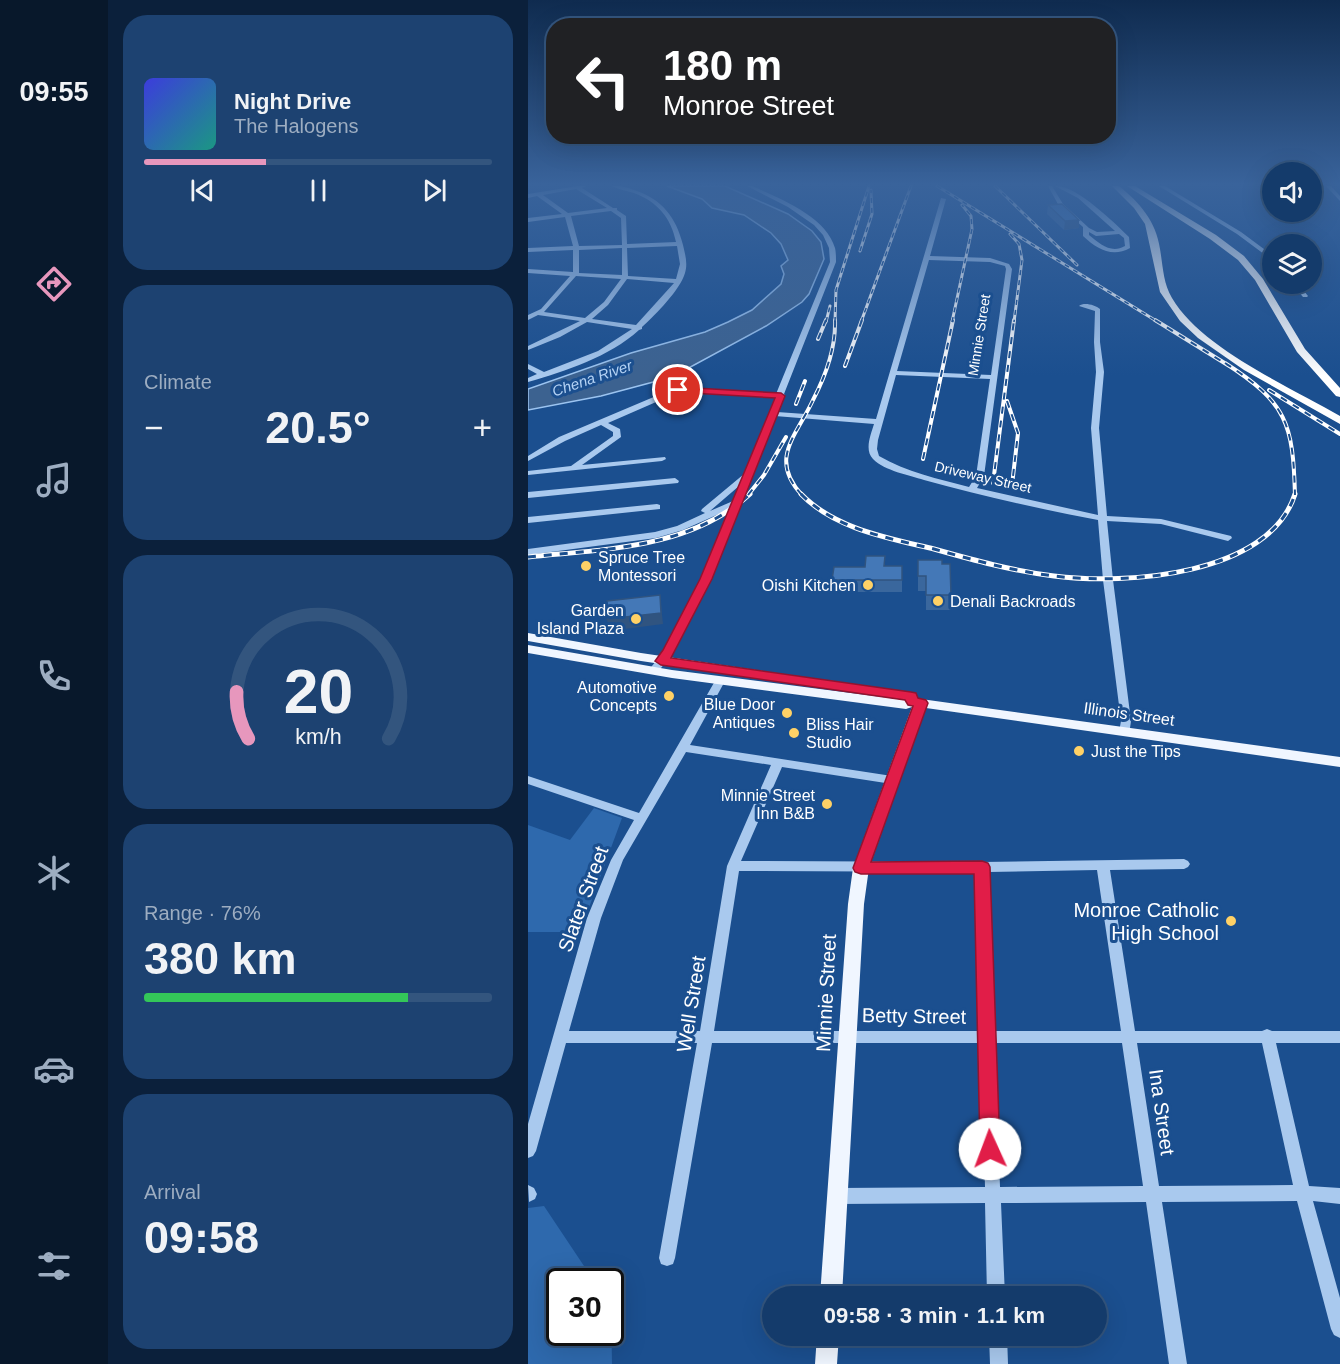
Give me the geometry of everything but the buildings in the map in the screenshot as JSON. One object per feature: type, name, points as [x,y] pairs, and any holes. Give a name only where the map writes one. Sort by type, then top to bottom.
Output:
[{"type":"highway","points":[[1155,250],[1158,276],[1162,287],[1171,304],[1187,323],[1220,350],[1340,421]]},
{"type":"highway","points":[[1231,250],[1259,279],[1301,350],[1340,394]]},
{"type":"main road","name":"Illinois Street","points":[[528,637],[720,681],[906,705],[917,702],[1340,762]]},
{"type":"main road","name":"Illinois Street","points":[[528,649],[911,696],[917,702]]},
{"type":"main road","name":"Minnie Street","points":[[832,1286],[856,904],[861,868],[917,702]]},
{"type":"main road","points":[[826,1364],[827,1346]]},
{"type":"street","points":[[528,318],[538,313],[574,274],[576,250]]},
{"type":"street","points":[[528,348],[589,320],[625,278],[625,250]]},
{"type":"street","points":[[528,380],[596,355],[640,328],[682,274],[683,262],[680,250]]},
{"type":"street","points":[[657,666],[669,652],[706,579],[832,266],[832,250]]},
{"type":"street","points":[[773,414],[879,422],[929,250]]},
{"type":"street","name":"Minnie Street","points":[[927,258],[990,260],[1007,265],[1009,274],[980,476],[972,489]]},
{"type":"street","points":[[528,261],[528,271],[678,281]]},
{"type":"street","points":[[1082,306],[1094,307],[1098,310],[1097,342],[1100,372],[1095,428],[1109,591],[1126,721],[1125,732]]},
{"type":"street","points":[[528,312],[640,328]]},
{"type":"street","points":[[528,366],[543,374]]},
{"type":"street","points":[[893,373],[994,377]]},
{"type":"street","points":[[528,459],[562,439],[678,390],[781,396]]},
{"type":"street","points":[[571,468],[617,437],[617,431],[601,422]]},
{"type":"street","name":"Driveway Street","points":[[879,422],[873,449],[876,458],[902,471],[1103,518],[1154,520],[1228,538]]},
{"type":"street","points":[[528,473],[662,459]]},
{"type":"street","points":[[680,528],[704,512],[750,471]]},
{"type":"street","points":[[528,495],[675,481]]},
{"type":"street","points":[[528,552],[632,540],[680,528],[738,501]]},
{"type":"street","points":[[528,520],[657,507]]},
{"type":"street","name":"Slater Street","points":[[528,1151],[594,918],[617,860],[640,818],[684,748],[720,681]]},
{"type":"street","points":[[684,748],[892,780]]},
{"type":"street","name":"Well Street","points":[[667,1258],[733,866],[778,763]]},
{"type":"street","points":[[528,780],[640,818]]},
{"type":"street","points":[[733,866],[861,868],[1184,864]]},
{"type":"street","name":"Ina Street","points":[[1103,866],[1179,1364]]},
{"type":"street","points":[[982,867],[996,1286]]},
{"type":"street","name":"Betty Street","points":[[560,1037],[706,1035],[1340,1037]]},
{"type":"street","points":[[1267,1035],[1304,1194],[1340,1329]]},
{"type":"street","points":[[837,1196],[992,1194],[1340,1196]]},
{"type":"street","points":[[998,1346],[999,1364]]},
{"type":"shaded area","points":[[594,808],[622,818],[580,932],[528,932],[528,825],[570,840]]},
{"type":"shaded area","points":[[544,1206],[585,1268],[546,1268],[546,1346],[612,1346],[612,1364],[528,1364],[528,1208]]},
{"type":"water","name":"Chena River","points":[[783,250],[822,250],[824,259],[809,294],[802,302],[766,326],[672,377],[601,396],[528,410],[528,389],[631,353],[705,332],[752,310],[781,284],[784,274],[781,266],[788,260]]},
{"type":"railway","points":[[835,322],[836,290],[849,250]]},
{"type":"railway","points":[[861,322],[888,250]]},
{"type":"railway","points":[[952,322],[968,250]]},
{"type":"railway","points":[[1014,322],[1022,260],[1020,250]]},
{"type":"railway","points":[[1040,250],[1158,322]]},
{"type":"railway","points":[[1061,250],[1077,265]]},
{"type":"railway","points":[[826,322],[830,306]]},
{"type":"railway","points":[[818,339],[826,320]]},
{"type":"railway","points":[[845,366],[862,320]]},
{"type":"railway","points":[[923,459],[953,320]]},
{"type":"railway","points":[[993,483],[1014,320]]},
{"type":"railway","points":[[1155,320],[1231,367]]},
{"type":"railway","points":[[802,495],[792,482],[787,470],[786,458],[794,436],[822,382],[832,351],[835,322]]},
{"type":"railway","points":[[1225,363],[1231,367]]},
{"type":"railway","points":[[1231,367],[1262,390],[1283,417],[1292,450],[1295,494]]},
{"type":"railway","points":[[796,404],[805,381]]},
{"type":"railway","points":[[1269,390],[1340,434]]},
{"type":"railway","points":[[1007,401],[1018,433],[1012,485]]},
{"type":"railway","points":[[748,495],[764,475],[786,437]]},
{"type":"railway","points":[[528,557],[616,548],[674,536],[701,526],[726,512],[750,494]]},
{"type":"railway","points":[[802,495],[830,516],[881,536],[1023,571],[1054,576],[1118,579],[1155,576],[1192,569],[1226,558],[1256,543],[1280,521],[1295,494]]},
{"type":"place","name":"Spruce Tree Montessori","points":[[586,566]]},
{"type":"place","name":"Oishi Kitchen","points":[[868,585]]},
{"type":"place","name":"Denali Backroads","points":[[938,601]]},
{"type":"place","name":"Garden Island Plaza","points":[[636,619]]},
{"type":"place","name":"Automotive Concepts","points":[[669,696]]},
{"type":"place","name":"Blue Door Antiques","points":[[787,713]]},
{"type":"place","name":"Bliss Hair Studio","points":[[794,733]]},
{"type":"place","name":"Just the Tips","points":[[1079,751]]},
{"type":"place","name":"Minnie Street Inn B&B","points":[[827,804]]},
{"type":"place","name":"Monroe Catholic High School","points":[[1231,921]]},
{"type":"route","points":[[678,390],[781,396],[706,579],[669,652],[661,661],[911,696],[913,702],[921,703],[861,868],[982,867],[990,1149]]}]
